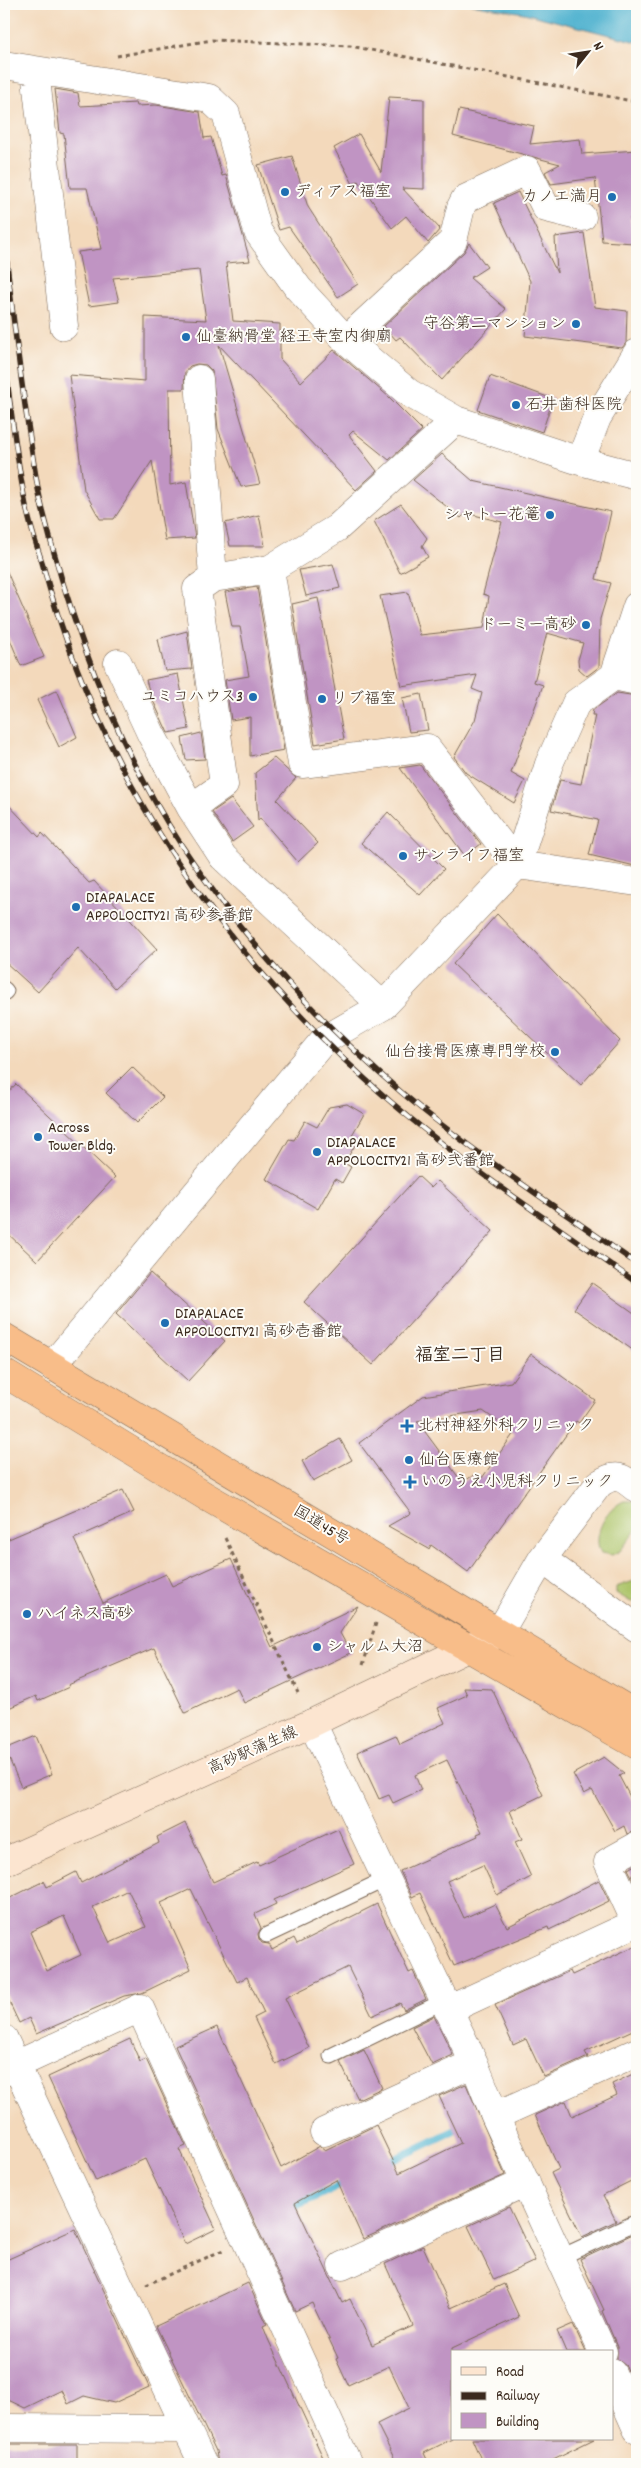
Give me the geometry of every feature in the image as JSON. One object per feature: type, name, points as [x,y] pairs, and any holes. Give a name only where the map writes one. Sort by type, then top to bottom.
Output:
[{"type":"highway","name":"国道45号","points":[[4,1337],[461,1608],[499,1633],[637,1715]]},
{"type":"highway","name":"国道45号","points":[[4,1372],[207,1497],[637,1745]]},
{"type":"street","points":[[4,65],[209,98],[226,114],[258,232],[298,288],[346,340],[409,393],[456,420],[580,461],[637,476]]},
{"type":"street","points":[[35,70],[64,326]]},
{"type":"street","points":[[346,340],[453,241],[460,207],[465,199],[526,170],[546,208],[582,217]]},
{"type":"street","points":[[580,461],[597,418],[637,353]]},
{"type":"street","points":[[199,379],[213,578]]},
{"type":"street","points":[[191,808],[224,785],[197,589],[213,578],[270,569],[337,528],[456,420]]},
{"type":"street","points":[[270,569],[302,764],[427,748],[518,865],[637,882]]},
{"type":"street","points":[[52,1366],[324,1040],[383,1006],[518,865],[549,764],[576,703],[626,678],[637,606]]},
{"type":"street","points":[[118,663],[151,734],[191,808],[223,857],[383,1006]]},
{"type":"street","points":[[499,1633],[542,1559],[600,1484],[610,1476],[622,1477],[637,1488]]},
{"type":"street","points":[[542,1559],[637,1628]]},
{"type":"street","name":"高砂駅蒲生線","points":[[4,1862],[312,1724],[471,1649],[499,1633]]},
{"type":"street","points":[[312,1724],[474,2063],[495,2116],[602,2350]]},
{"type":"street","points":[[446,2006],[637,1924],[608,1862],[637,1846]]},
{"type":"street","points":[[10,2069],[140,2008],[348,2464]]},
{"type":"street","points":[[4,2039],[10,2069],[124,2295],[203,2464]]},
{"type":"street","points":[[495,2116],[637,2052]]},
{"type":"street","points":[[324,2132],[474,2063]]},
{"type":"street","points":[[342,2266],[526,2182]]},
{"type":"street","points":[[614,2377],[637,2429]]},
{"type":"street","points":[[4,2428],[186,2429]]},
{"type":"lane","points":[[4,989],[6,991],[4,993]]},
{"type":"lane","points":[[267,1935],[386,1879]]},
{"type":"lane","points":[[331,2056],[446,2006]]},
{"type":"lane","points":[[561,2257],[637,2222]]},
{"type":"path","points":[[114,56],[212,40],[350,46],[637,102]]},
{"type":"path","points":[[222,1532],[298,1693]]},
{"type":"path","points":[[124,2295],[246,2240]]},
{"type":"green space","points":[[624,1501],[632,1501],[637,1504],[637,1529],[620,1551],[612,1555],[601,1553],[598,1546],[598,1538],[602,1523],[612,1510]]},
{"type":"green space","points":[[637,1580],[637,1601],[631,1602],[616,1593],[616,1587]]},
{"type":"water","points":[[471,4],[637,4],[637,42],[524,13]]},
{"type":"building","points":[[55,89],[78,93],[80,106],[136,103],[137,106],[156,105],[200,112],[204,138],[211,137],[222,176],[226,175],[250,261],[226,263],[233,321],[280,324],[280,359],[301,382],[334,350],[389,397],[422,430],[389,460],[353,431],[349,435],[377,471],[356,490],[219,345],[260,484],[241,487],[218,429],[212,371],[206,365],[197,364],[190,366],[185,372],[184,389],[169,389],[170,485],[186,482],[195,538],[165,540],[152,461],[114,519],[100,519],[84,490],[69,375],[145,381],[145,317],[206,320],[199,270],[113,278],[119,302],[89,306],[78,252],[101,249],[87,188],[70,188],[64,134],[60,133]]},
{"type":"building","points":[[389,97],[424,99],[424,189],[402,188],[440,229],[428,243],[406,216],[392,228],[358,181],[353,184],[334,148],[359,134],[381,172]]},
{"type":"building","points":[[459,110],[534,126],[530,144],[580,139],[582,154],[637,150],[637,220],[630,218],[634,243],[602,241],[595,178],[551,184],[545,172],[560,164],[453,136]]},
{"type":"building","points":[[292,156],[308,207],[358,284],[338,297],[289,227],[279,230],[258,165]]},
{"type":"building","points":[[518,192],[557,273],[555,237],[584,233],[595,307],[627,311],[626,343],[622,348],[525,336],[530,281],[494,203]]},
{"type":"building","points":[[469,243],[487,267],[470,278],[506,309],[442,380],[400,337],[396,340],[384,326],[464,252]]},
{"type":"building","name":"石井歯科医院","points":[[490,376],[553,399],[542,432],[478,410]]},
{"type":"building","points":[[442,454],[473,481],[611,512],[596,579],[611,583],[600,619],[599,667],[587,676],[579,669],[578,660],[583,643],[547,633],[534,682],[543,685],[511,773],[525,781],[514,803],[466,773],[454,757],[475,720],[482,693],[472,689],[477,675],[401,686],[380,596],[408,592],[420,635],[484,628],[489,596],[483,594],[502,522],[466,513],[461,518],[413,480]]},
{"type":"building","points":[[401,504],[427,538],[422,546],[428,557],[400,573],[374,521]]},
{"type":"building","points":[[259,515],[265,546],[230,546],[225,523]]},
{"type":"building","points":[[333,564],[340,588],[306,596],[299,570]]},
{"type":"building","points":[[4,565],[44,657],[21,666],[4,625]]},
{"type":"building","points":[[257,587],[284,750],[250,756],[250,717],[231,720],[225,680],[249,676],[240,627],[232,627],[225,592]]},
{"type":"building","name":"リブ福室","points":[[318,598],[344,739],[315,744],[292,604]]},
{"type":"building","points":[[187,631],[192,669],[165,671],[158,639]]},
{"type":"building","points":[[178,674],[189,729],[168,733],[150,694],[146,680]]},
{"type":"building","points":[[57,690],[77,737],[59,747],[37,700]]},
{"type":"building","points":[[617,693],[637,696],[637,853],[635,866],[589,855],[598,820],[551,810],[560,780],[581,784],[595,715],[592,715],[593,710]]},
{"type":"building","points":[[421,694],[428,730],[409,732],[402,698]]},
{"type":"building","points":[[201,733],[205,759],[186,760],[182,738]]},
{"type":"building","points":[[274,758],[296,778],[277,800],[318,843],[298,862],[260,818],[258,821],[255,773]]},
{"type":"building","points":[[420,765],[481,844],[465,856],[400,768]]},
{"type":"building","points":[[231,799],[253,827],[232,842],[212,812]]},
{"type":"building","name":"DIAPALACE APPOLOCITY21 高砂参番館","points":[[4,800],[39,837],[42,833],[89,883],[94,881],[157,949],[115,988],[78,948],[38,992],[4,961]]},
{"type":"building","name":"サンライフ福室","points":[[388,812],[444,869],[420,895],[361,843]]},
{"type":"building","points":[[497,914],[620,1041],[581,1085],[453,964]]},
{"type":"building","points":[[132,1067],[163,1097],[137,1123],[106,1093]]},
{"type":"building","name":"Across Tower Bldg.","points":[[16,1084],[115,1177],[37,1261],[4,1230],[4,1097]]},
{"type":"building","name":"DIAPALACE APPOLOCITY21 高砂弐番館","points":[[347,1104],[364,1114],[352,1135],[359,1139],[344,1163],[351,1167],[342,1183],[335,1179],[318,1209],[266,1179],[289,1139],[294,1140],[305,1121],[317,1127],[329,1107]]},
{"type":"building","points":[[418,1176],[431,1188],[438,1181],[493,1231],[373,1365],[304,1302]]},
{"type":"building","name":"DIAPALACE APPOLOCITY21 高砂壱番館","points":[[150,1273],[225,1341],[188,1381],[116,1314]]},
{"type":"building","points":[[592,1283],[637,1315],[637,1353],[574,1309]]},
{"type":"building","points":[[531,1354],[595,1400],[579,1423],[576,1421],[468,1572],[431,1545],[429,1549],[388,1526],[411,1513],[359,1443],[423,1396],[511,1382]],"holes":[[[483,1411],[514,1433],[482,1478],[476,1474],[462,1482],[417,1421]]]},
{"type":"building","points":[[340,1439],[352,1460],[313,1481],[302,1461]]},
{"type":"building","points":[[123,1490],[134,1512],[74,1539],[103,1603],[166,1574],[172,1586],[231,1559],[272,1647],[358,1606],[340,1633],[351,1653],[244,1703],[237,1688],[185,1713],[154,1648],[68,1685],[69,1687],[38,1701],[36,1696],[4,1710],[4,1541]]},
{"type":"building","points":[[464,1688],[492,1689],[543,1795],[510,1811],[522,1839],[515,1842],[531,1877],[497,1895],[483,1865],[447,1881],[464,1918],[495,1904],[507,1927],[599,1880],[609,1901],[549,1930],[548,1927],[454,1966],[420,1893],[412,1897],[400,1871],[478,1836],[477,1834],[482,1832],[447,1760],[415,1775],[421,1790],[393,1803],[389,1795],[379,1799],[357,1752],[396,1735],[400,1744],[445,1723],[438,1708],[467,1695]]},
{"type":"building","points":[[36,1736],[52,1774],[21,1787],[5,1749]]},
{"type":"building","points":[[604,1757],[624,1773],[619,1776],[637,1810],[637,1830],[627,1834],[624,1826],[615,1831],[592,1790],[584,1794],[573,1774]]},
{"type":"building","points":[[185,1823],[213,1882],[257,1862],[259,1865],[338,1829],[354,1864],[274,1900],[276,1904],[255,1914],[261,1928],[258,1934],[259,1939],[262,1943],[269,1944],[272,1950],[294,1938],[297,1944],[377,1904],[409,1973],[413,1971],[426,1999],[404,2010],[400,2003],[372,2016],[348,1967],[285,1998],[309,2048],[276,2064],[254,2018],[264,2013],[247,1977],[237,1982],[191,1889],[161,1903],[191,1969],[142,1993],[124,1996],[36,2034],[29,2018],[19,2023],[4,1991],[4,1901],[44,1881],[47,1887],[76,1872],[81,1883],[159,1843],[157,1837]],"holes":[[[128,1890],[146,1927],[110,1943],[93,1907]],[[64,1916],[81,1955],[47,1971],[30,1932]]]},
{"type":"building","points":[[637,1864],[637,1887],[628,1869]]},
{"type":"building","points":[[637,1945],[637,2028],[585,2052],[588,2057],[544,2077],[526,2039],[513,2045],[495,2005],[570,1971],[572,1975]]},
{"type":"building","points":[[434,2016],[453,2055],[432,2065],[412,2027]]},
{"type":"building","points":[[217,2027],[281,2168],[320,2146],[325,2150],[376,2125],[399,2173],[461,2143],[439,2096],[466,2084],[505,2175],[363,2239],[336,2180],[295,2203],[342,2303],[350,2299],[372,2345],[413,2326],[385,2264],[423,2246],[451,2308],[504,2284],[519,2317],[452,2348],[451,2440],[424,2453],[429,2464],[397,2464],[377,2424],[409,2408],[389,2366],[348,2385],[336,2359],[338,2358],[312,2303],[295,2311],[175,2046]]},
{"type":"building","points":[[130,2039],[140,2062],[146,2059],[186,2146],[179,2149],[216,2229],[185,2244],[145,2159],[96,2181],[48,2077]]},
{"type":"building","points":[[364,2050],[382,2088],[358,2099],[340,2062]]},
{"type":"building","points":[[637,2072],[637,2178],[603,2195],[616,2221],[582,2237],[551,2173],[559,2169],[535,2115],[566,2101],[572,2116],[617,2095],[612,2084]]},
{"type":"building","points":[[509,2207],[535,2261],[494,2280],[468,2226]]},
{"type":"building","points":[[75,2229],[149,2387],[114,2403],[84,2396],[68,2404],[62,2390],[25,2408],[4,2398],[4,2261]]},
{"type":"building","points":[[637,2232],[637,2372],[630,2376],[626,2366],[617,2359],[617,2346],[602,2311],[604,2310],[580,2259]]},
{"type":"building","points":[[248,2283],[267,2324],[263,2326],[268,2339],[326,2464],[218,2464],[216,2451],[156,2326]]},
{"type":"building","points":[[573,2324],[585,2350],[565,2350],[557,2331]]},
{"type":"building","points":[[472,2440],[592,2440],[543,2464],[483,2464]]},
{"type":"building","points":[[4,2444],[77,2444],[77,2464],[4,2464]]},
{"type":"waterway","points":[[385,2164],[462,2127]]},
{"type":"waterway","points":[[288,2210],[347,2182]]},
{"type":"railway","points":[[4,236],[12,310],[35,470],[40,498],[54,551],[81,639],[116,725],[158,807],[182,846],[205,880],[256,945],[311,1007],[370,1065],[458,1138],[637,1264]]},
{"type":"railway","points":[[4,354],[16,449],[29,520],[67,641],[97,717],[134,789],[175,858],[222,924],[274,987],[330,1046],[391,1102],[450,1150],[637,1283]]},
{"type":"place","name":"ディアス福室","points":[[285,192]]},
{"type":"place","name":"カノエ満月","points":[[612,197]]},
{"type":"place","name":"守谷第二マンション","points":[[576,324]]},
{"type":"place","name":"仙臺納骨堂 経王寺室内御廟","points":[[186,337]]},
{"type":"place","name":"石井歯科医院","points":[[516,405]]},
{"type":"place","name":"シャトー花篭","points":[[550,515]]},
{"type":"place","name":"ドーミー高砂","points":[[586,625]]},
{"type":"place","name":"ユミコハウス3","points":[[253,697]]},
{"type":"place","name":"リブ福室","points":[[322,699]]},
{"type":"place","name":"サンライフ福室","points":[[403,856]]},
{"type":"place","name":"DIAPALACE APPOLOCITY21 高砂参番館","points":[[76,907]]},
{"type":"place","name":"仙台接骨医療専門学校","points":[[555,1052]]},
{"type":"place","name":"Across Tower Bldg.","points":[[38,1137]]},
{"type":"place","name":"DIAPALACE APPOLOCITY21 高砂弐番館","points":[[317,1152]]},
{"type":"place","name":"DIAPALACE APPOLOCITY21 高砂壱番館","points":[[165,1323]]},
{"type":"place","name":"北村神経外科クリニック","points":[[407,1426]]},
{"type":"place","name":"仙台医療館","points":[[409,1460]]},
{"type":"place","name":"いのうえ小児科クリニック","points":[[410,1482]]},
{"type":"place","name":"ハイネス高砂","points":[[27,1614]]},
{"type":"place","name":"シャルム大沼","points":[[317,1647]]},
{"type":"district","name":"福室二丁目","points":[[460,1356]]}]
